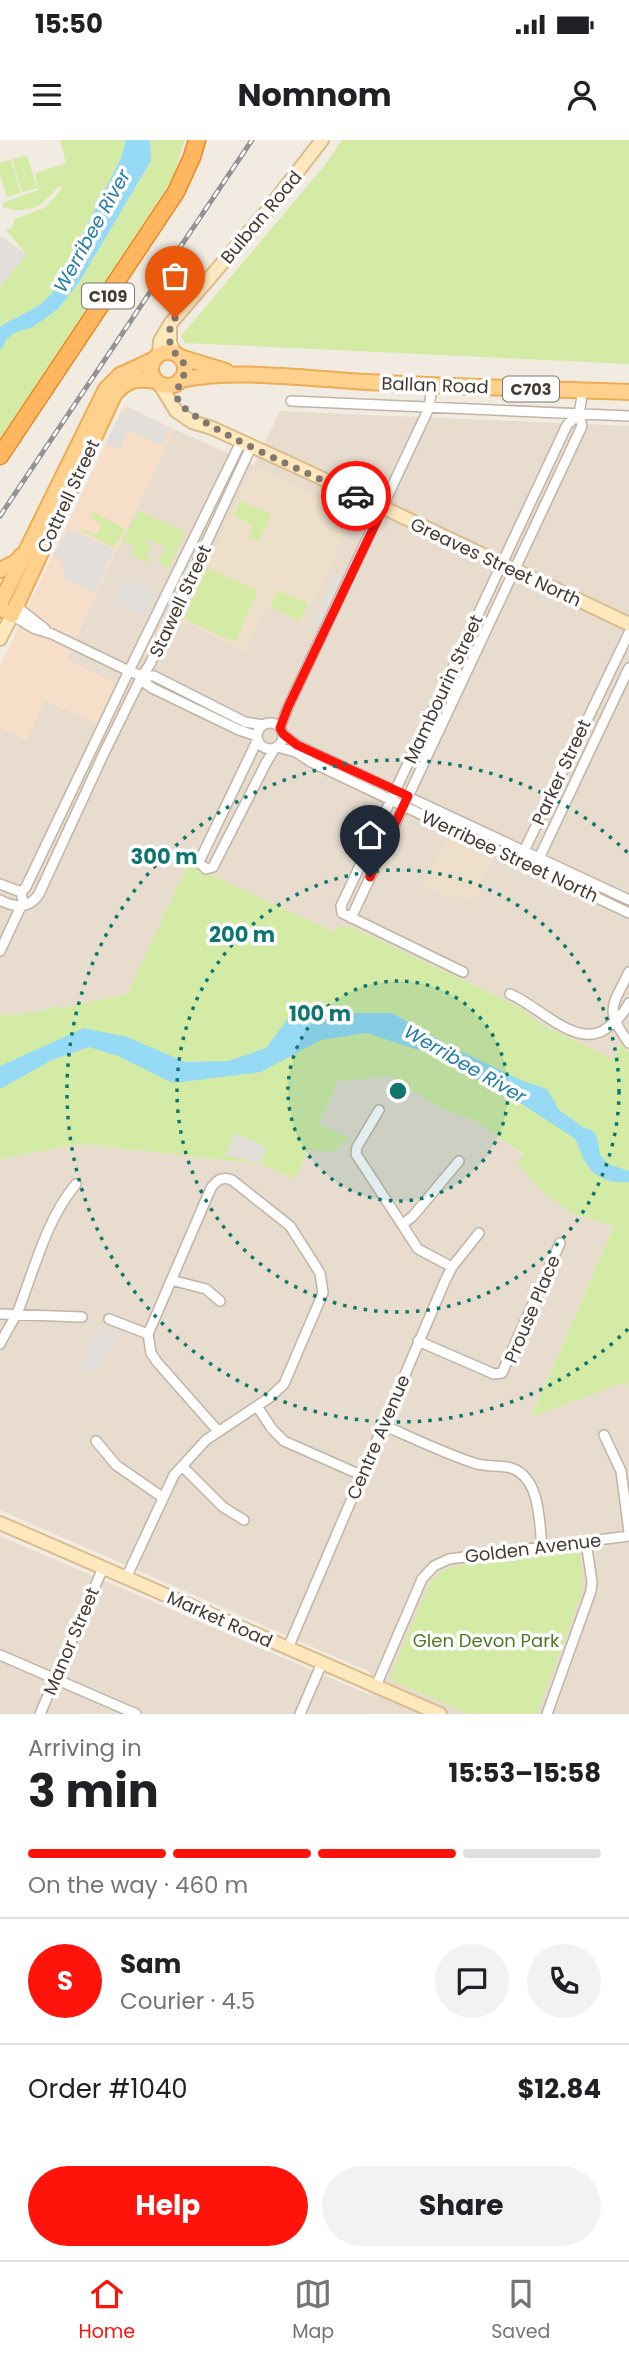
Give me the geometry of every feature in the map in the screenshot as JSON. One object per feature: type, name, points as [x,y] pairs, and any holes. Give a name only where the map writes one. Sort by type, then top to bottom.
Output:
[{"type":"highway","name":"C109","points":[[2,451],[176,192],[192,158],[197,140]]},
{"type":"main road","name":"C703","points":[[157,357],[165,353],[178,356]]},
{"type":"main road","name":"Ballan Road","points":[[178,356],[240,375]]},
{"type":"main road","points":[[178,356],[185,371],[179,381]]},
{"type":"main road","points":[[157,357],[152,370],[158,382]]},
{"type":"main road","name":"Cottrell Street","points":[[5,604],[27,549],[106,389],[127,371],[157,357]]},
{"type":"main road","name":"Ballan Road","points":[[179,381],[197,377],[240,375],[432,386],[629,392]]},
{"type":"main road","name":"Cottrell Street","points":[[5,604],[96,436],[114,395],[123,385],[135,379],[158,382]]},
{"type":"main road","name":"C703","points":[[158,382],[170,386],[179,381]]},
{"type":"main road","points":[[77,449],[96,436]]},
{"type":"main road","name":"C703","points":[[0,569],[16,562],[27,549]]},
{"type":"street","name":"Bulban Road","points":[[157,357],[160,341],[170,324],[267,211],[322,140]]},
{"type":"street","points":[[170,324],[170,343],[178,356]]},
{"type":"street","name":"Greaves Street North","points":[[179,381],[176,393],[180,404],[212,428],[629,624]]},
{"type":"street","name":"Greaves Street North","points":[[158,382],[179,415],[197,425],[212,428]]},
{"type":"street","points":[[274,728],[282,741],[265,763],[213,867],[206,869],[199,862],[257,738],[274,728],[288,707],[429,408],[432,386]]},
{"type":"street","name":"Mambourin Street","points":[[579,414],[567,425],[341,906],[342,913],[351,918],[582,426],[579,414],[583,390]]},
{"type":"street","points":[[292,401],[629,416]]},
{"type":"street","name":"Stawell Street","points":[[21,892],[26,887],[73,791],[129,671],[246,444]]},
{"type":"street","name":"Stawell Street","points":[[0,951],[22,906],[33,901],[39,894],[104,753],[150,664],[246,444]]},
{"type":"street","name":"Werribee Street North","points":[[5,604],[33,628],[52,634],[129,671],[142,676],[154,676],[245,722],[274,728],[297,745],[629,900]]},
{"type":"street","name":"Cottrell Street","points":[[0,639],[5,604]]},
{"type":"street","name":"Parker Street","points":[[524,851],[629,633]]},
{"type":"street","name":"Parker Street","points":[[539,858],[629,668]]},
{"type":"street","name":"Werribee Street North","points":[[142,676],[145,683],[152,688],[257,738],[267,749],[296,752],[311,762],[629,913]]},
{"type":"street","points":[[94,748],[104,753]]},
{"type":"street","points":[[73,791],[84,796]]},
{"type":"street","points":[[524,851],[528,864],[539,858]]},
{"type":"street","points":[[0,884],[21,892],[23,898],[22,906],[10,905],[0,900]]},
{"type":"street","points":[[351,918],[463,972]]},
{"type":"street","points":[[629,972],[613,1004],[612,1012],[614,1022],[629,1043]]},
{"type":"street","points":[[510,994],[551,1020],[581,1034],[596,1035],[621,1017],[629,1003]]},
{"type":"street","points":[[379,1110],[353,1154],[421,1252],[452,1267]]},
{"type":"street","points":[[402,1225],[413,1216],[458,1161]]},
{"type":"street","points":[[126,1578],[174,1475],[198,1448],[218,1431],[275,1393],[288,1378],[327,1285],[290,1226],[232,1180],[221,1179],[211,1188],[148,1334],[151,1353],[157,1362],[218,1431]]},
{"type":"street","points":[[0,1344],[16,1314],[62,1202],[76,1184]]},
{"type":"street","name":"Centre Avenue","points":[[288,1648],[452,1267],[479,1233]]},
{"type":"street","name":"Prouse Place","points":[[418,1341],[503,1378],[560,1243]]},
{"type":"street","points":[[171,1280],[206,1289],[220,1301]]},
{"type":"street","points":[[0,1314],[82,1317]]},
{"type":"street","points":[[108,1319],[148,1334]]},
{"type":"street","points":[[257,1406],[272,1429],[284,1441],[363,1476]]},
{"type":"street","points":[[383,1425],[476,1464],[510,1468],[526,1476],[535,1497],[542,1547]]},
{"type":"street","points":[[604,1435],[621,1471],[629,1534]]},
{"type":"street","points":[[96,1441],[116,1465],[162,1497]]},
{"type":"street","points":[[182,1466],[223,1507],[244,1520]]},
{"type":"street","name":"Market Road","points":[[0,1523],[376,1686],[418,1710],[440,1714]]},
{"type":"street","name":"Golden Avenue","points":[[438,1563],[449,1559],[629,1534]]},
{"type":"street","points":[[547,1714],[591,1591],[586,1542]]},
{"type":"street","points":[[376,1686],[422,1578],[438,1563],[435,1553]]},
{"type":"street","name":"Manor Street","points":[[40,1714],[103,1567]]},
{"type":"street","points":[[0,1655],[136,1714]]},
{"type":"street","points":[[300,1714],[322,1663]]},
{"type":"shaded area","points":[[0,236],[27,254],[0,287]]},
{"type":"shaded area","points":[[124,405],[174,429],[65,659],[115,683],[96,723],[46,700],[27,740],[0,727],[0,666]]},
{"type":"shaded area","points":[[129,408],[170,428],[163,446],[129,430],[120,449],[105,444],[122,411],[126,413]]},
{"type":"shaded area","points":[[280,411],[629,426],[629,1171],[613,1059],[540,1024],[518,1006],[351,927],[333,931],[188,865],[127,994],[58,1010],[60,1005],[41,1011],[0,1016],[0,727],[27,740],[45,700],[96,723],[65,660],[174,429],[254,465]]},
{"type":"shaded area","points":[[254,466],[354,514],[302,623],[267,606],[245,652],[180,621]]},
{"type":"shaded area","points":[[68,528],[114,550],[94,593],[62,577],[65,570],[61,567],[63,560],[54,556]]},
{"type":"shaded area","points":[[335,574],[344,578],[322,628],[313,624]]},
{"type":"shaded area","points":[[126,579],[157,593],[144,616],[113,601]]},
{"type":"shaded area","points":[[447,838],[493,860],[472,903],[452,894],[449,899],[424,887]]},
{"type":"shaded area","points":[[389,1076],[441,1108],[477,1122],[524,1156],[518,1163],[573,1214],[614,1226],[531,1416],[625,1381],[629,1388],[629,1714],[0,1714],[0,1536],[372,1696],[370,1672],[0,1510],[0,1159],[81,1144],[260,1164],[295,1179],[308,1150],[336,1152],[341,1144],[350,1139],[319,1124],[338,1081]]},
{"type":"shaded area","points":[[234,1133],[266,1147],[260,1164],[226,1155]]},
{"type":"shaded area","points":[[99,1325],[118,1334],[92,1374],[81,1364]]},
{"type":"green space","points":[[60,140],[126,140],[121,158],[55,289],[36,307],[0,327],[0,287],[26,254],[6,230],[12,228],[15,219],[46,207],[63,187],[58,187],[34,208],[20,210],[2,207],[4,202],[38,190],[35,173],[66,163]]},
{"type":"green space","points":[[150,140],[185,140],[172,180],[0,439],[0,351],[14,333],[33,327],[58,309],[80,281],[151,161]]},
{"type":"green space","points":[[342,140],[629,140],[629,364],[185,343],[181,336],[325,165]]},
{"type":"green space","points":[[27,155],[37,188],[22,192],[12,159]]},
{"type":"green space","points":[[11,160],[21,193],[7,197],[0,176],[0,163]]},
{"type":"green space","points":[[241,501],[271,515],[258,542],[248,538],[253,526],[233,516]]},
{"type":"green space","points":[[139,511],[186,532],[168,569],[158,562],[166,547],[146,539],[145,542],[151,546],[146,556],[150,558],[147,563],[132,555],[135,547],[122,541]]},
{"type":"green space","points":[[94,512],[125,529],[115,548],[81,531],[82,529],[97,535],[102,525],[90,517]]},
{"type":"green space","points":[[207,568],[258,591],[235,642],[184,619]]},
{"type":"green space","points":[[278,590],[308,604],[300,621],[270,607]]},
{"type":"green space","points":[[188,864],[332,931],[341,926],[351,927],[518,1006],[540,1024],[613,1059],[621,1042],[629,1054],[629,1388],[625,1382],[531,1417],[614,1226],[573,1214],[543,1192],[517,1163],[524,1155],[477,1122],[441,1108],[389,1076],[338,1081],[319,1124],[351,1139],[341,1144],[336,1152],[308,1150],[295,1179],[260,1164],[81,1144],[0,1159],[0,1016],[41,1011],[61,1005],[59,1009],[127,994]]},
{"type":"green space","name":"Glen Devon Park","points":[[576,1551],[580,1554],[584,1587],[537,1714],[469,1714],[392,1681],[390,1677],[430,1582],[441,1572],[454,1566]]},
{"type":"water","name":"Werribee River","points":[[126,140],[150,140],[151,161],[80,281],[58,309],[33,327],[14,333],[0,351],[0,327],[36,307],[55,289],[121,158]]},
{"type":"water","name":"Werribee River","points":[[316,1013],[392,1013],[448,1045],[525,1082],[548,1090],[559,1110],[584,1128],[592,1130],[597,1137],[600,1154],[608,1164],[629,1171],[629,1182],[615,1182],[596,1174],[587,1165],[574,1138],[525,1106],[434,1055],[366,1033],[321,1040],[261,1072],[173,1083],[118,1056],[89,1047],[52,1060],[0,1089],[0,1066],[84,1028],[127,1037],[185,1062],[228,1061],[266,1048],[290,1016]]},
{"type":"railway","points":[[0,516],[252,140]]},
{"type":"way so far","points":[[175,318],[170,324],[170,343],[184,365],[185,371],[178,382],[176,393],[185,410],[212,428],[356,496]]},
{"type":"route","points":[[356,496],[383,508],[280,728],[283,734],[297,745],[408,796],[370,877]]}]
